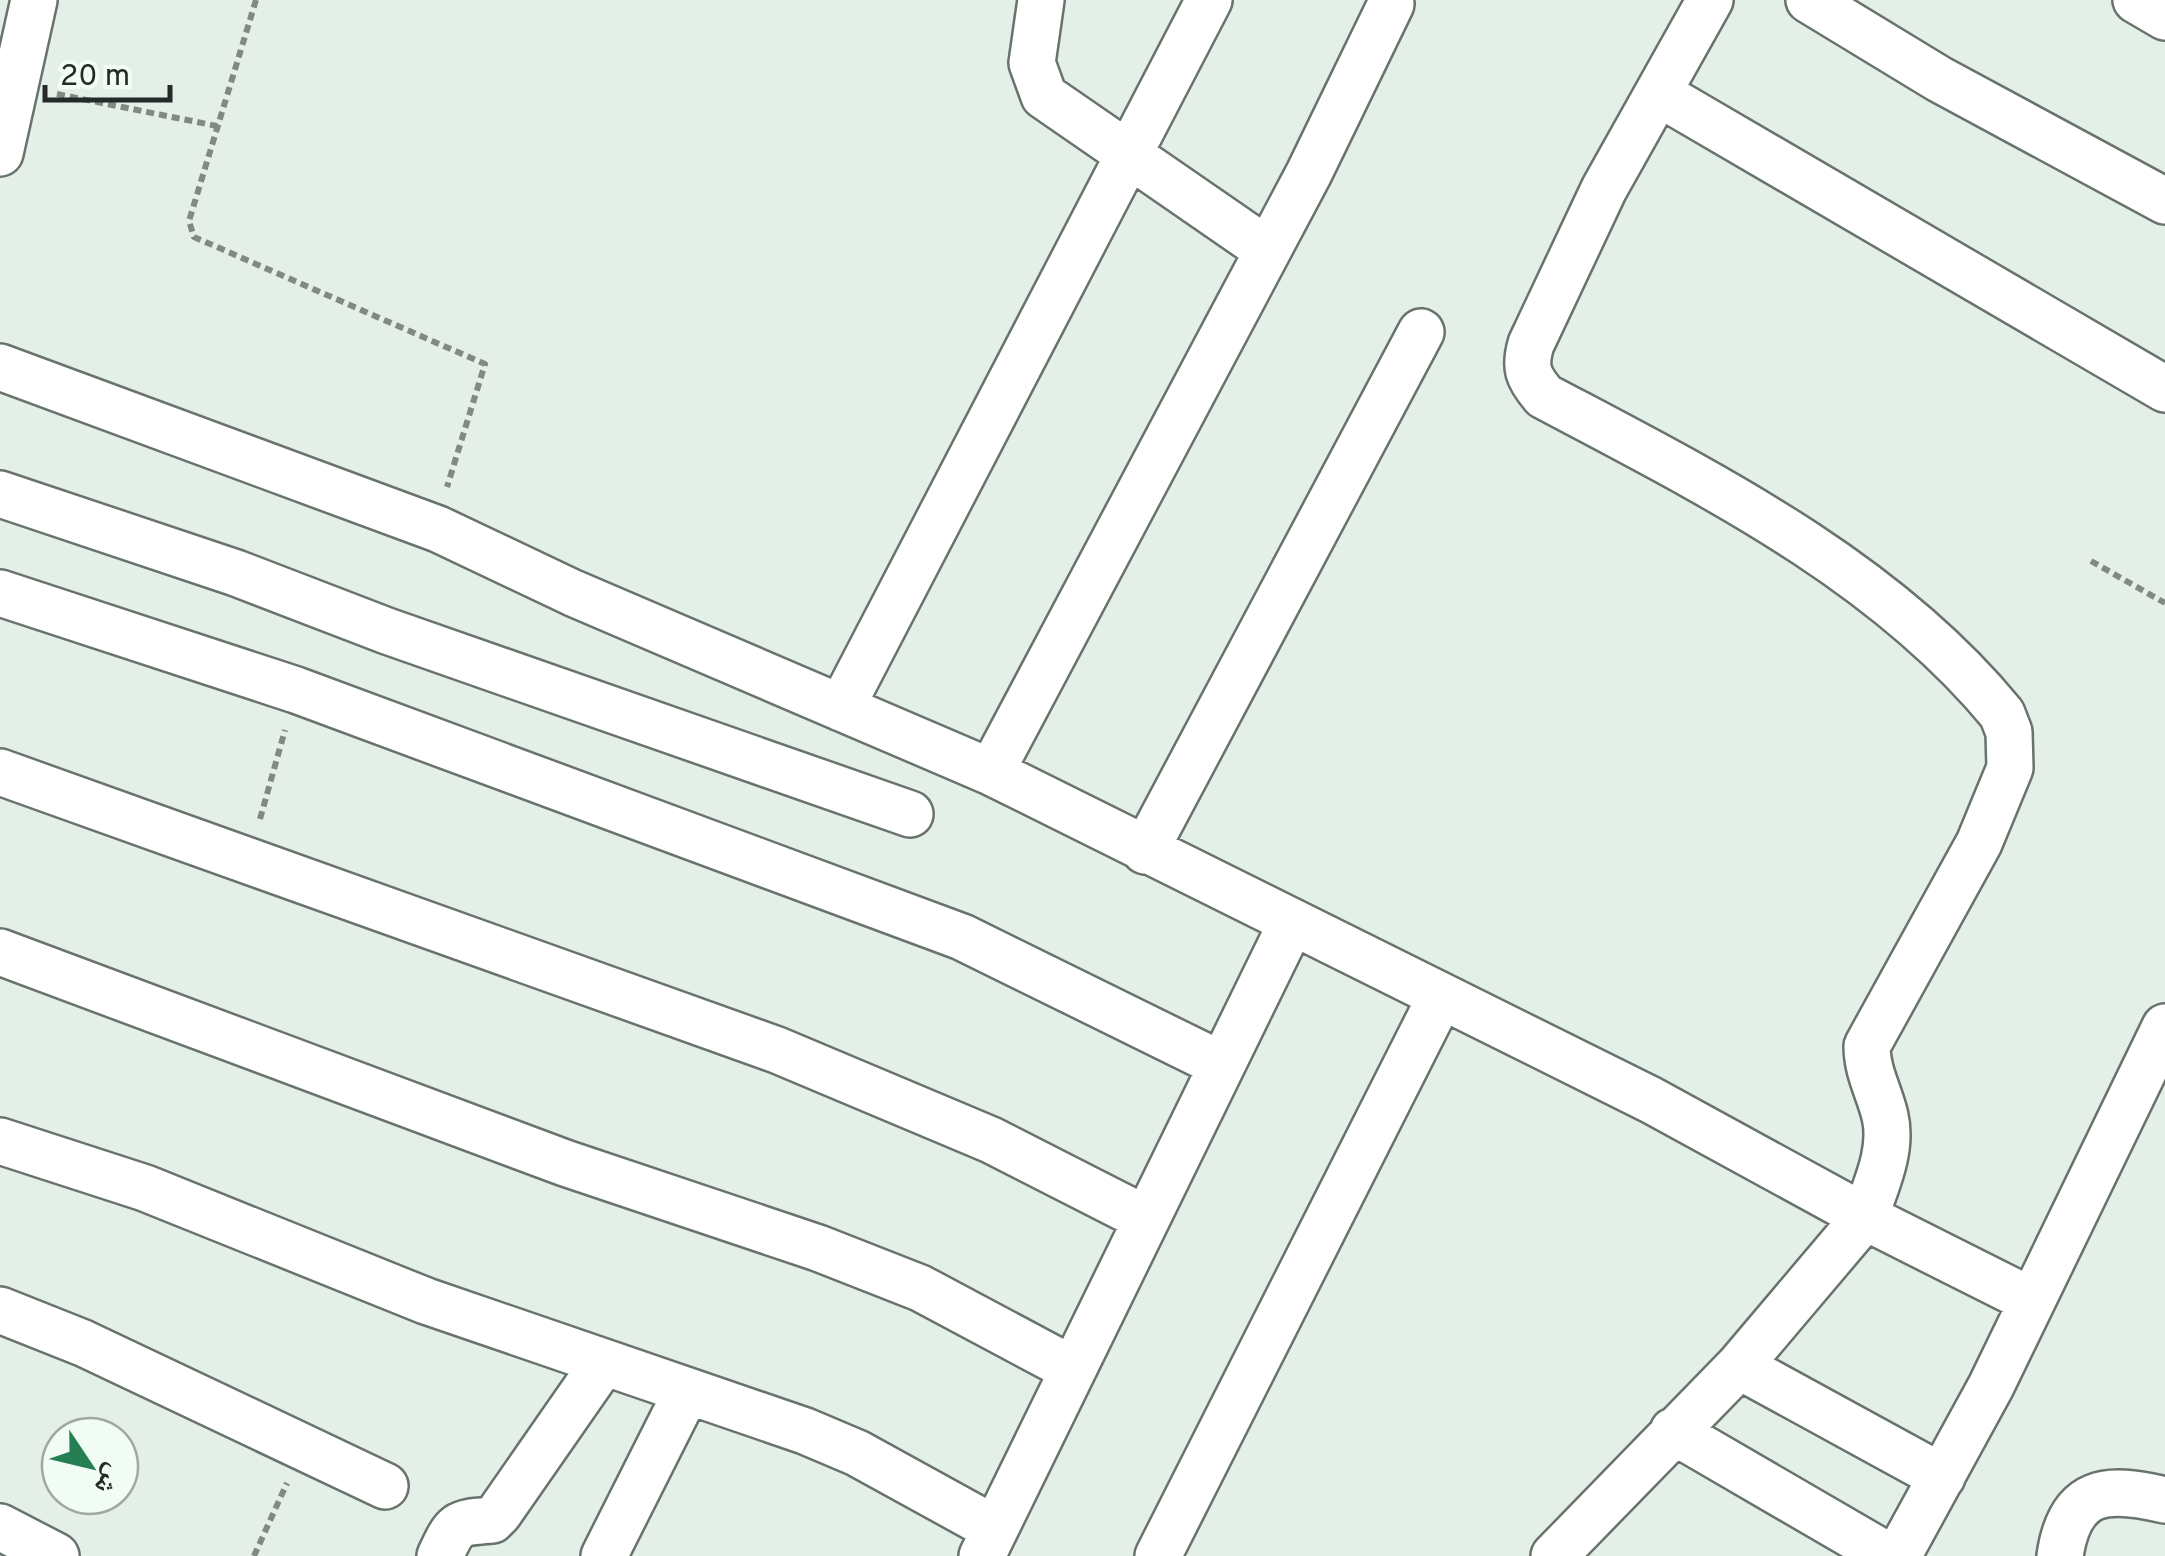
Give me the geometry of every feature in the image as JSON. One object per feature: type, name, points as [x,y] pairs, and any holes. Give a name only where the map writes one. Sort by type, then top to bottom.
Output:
[{"type":"street","points":[[0,153],[34,0]]},
{"type":"street","points":[[1042,0],[1033,45],[1036,84],[1044,96],[1128,158],[1267,250]]},
{"type":"street","points":[[842,708],[1210,0]]},
{"type":"street","points":[[1554,1556],[1739,1366],[1865,1217],[1886,1151],[1886,1117],[1867,1067],[1867,1046],[1979,842],[2010,768],[2010,732],[1986,695],[1873,592],[1784,530],[1544,396],[1528,377],[1525,363],[1531,344],[1604,189],[1710,0]]},
{"type":"street","points":[[1809,0],[1940,78],[2165,201]]},
{"type":"street","points":[[2136,0],[2165,16]]},
{"type":"street","points":[[991,772],[1350,94],[1391,4]]},
{"type":"street","points":[[1658,93],[2165,389]]},
{"type":"street","points":[[1146,850],[1421,332]]},
{"type":"street","points":[[0,367],[438,529],[573,594],[991,772],[1651,1100],[1865,1217],[2032,1301]]},
{"type":"street","points":[[0,494],[236,573],[406,638],[910,814]]},
{"type":"street","points":[[0,593],[296,690],[962,937],[1220,1064]]},
{"type":"street","points":[[0,772],[777,1050],[990,1140],[1144,1218]]},
{"type":"street","points":[[0,1140],[146,1188],[426,1301],[772,1419],[857,1453],[989,1543],[1144,1218],[1291,924]]},
{"type":"street","points":[[0,952],[565,1164],[869,1268],[920,1288],[1072,1369]]},
{"type":"street","points":[[1158,1556],[1441,996]]},
{"type":"street","points":[[1898,1556],[2032,1301],[2165,1027]]},
{"type":"street","points":[[0,1310],[385,1486]]},
{"type":"street","points":[[440,1556],[461,1522],[492,1520],[499,1513],[604,1362]]},
{"type":"street","points":[[1739,1366],[1942,1477]]},
{"type":"street","points":[[604,1556],[686,1392]]},
{"type":"street","points":[[1674,1431],[1888,1556]]},
{"type":"street","points":[[2060,1556],[2064,1528],[2079,1505],[2100,1494],[2124,1490],[2165,1500]]},
{"type":"street","points":[[0,1528],[56,1556]]},
{"type":"path","points":[[256,0],[188,220],[194,236],[485,364],[457,445],[438,529]]},
{"type":"path","points":[[15,86],[218,126]]},
{"type":"path","points":[[2091,561],[2165,603]]},
{"type":"path","points":[[248,860],[296,690]]},
{"type":"path","points":[[254,1556],[304,1446]]}]
